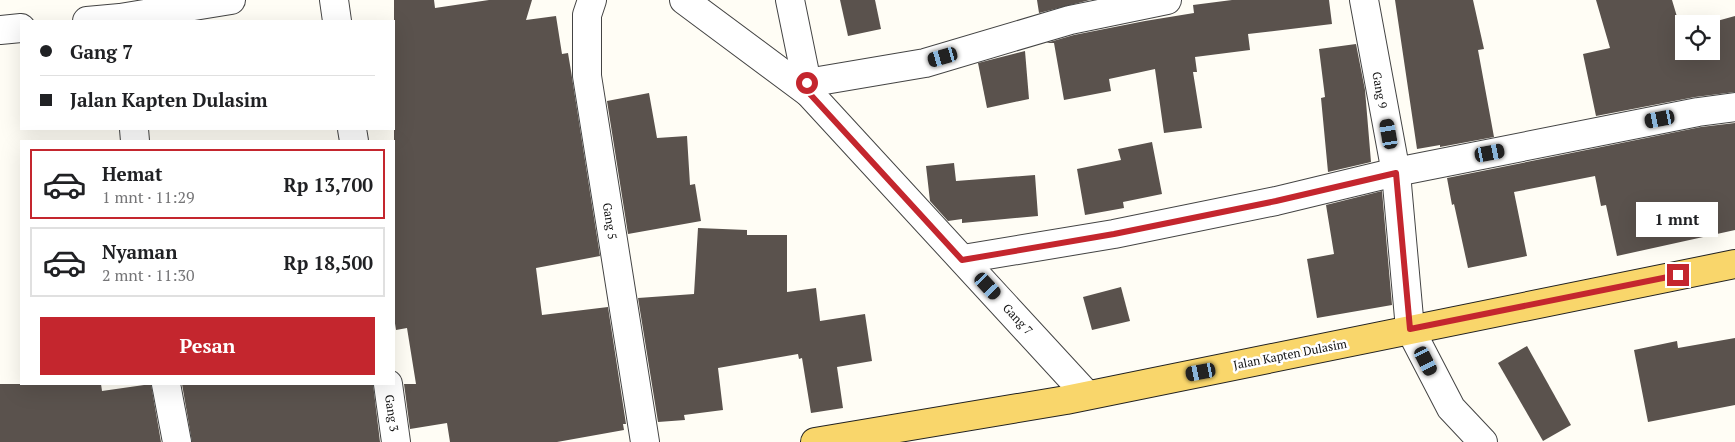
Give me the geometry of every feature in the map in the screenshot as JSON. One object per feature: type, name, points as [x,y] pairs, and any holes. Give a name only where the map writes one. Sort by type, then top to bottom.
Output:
[{"type":"main road","name":"Jalan Kapten Dulasim","points":[[815,442],[859,439],[1066,400],[1735,264]]},
{"type":"street","points":[[120,20],[231,0]]},
{"type":"street","points":[[334,0],[337,20]]},
{"type":"street","name":"Gang 5","points":[[592,0],[587,15],[587,76],[645,442]]},
{"type":"street","name":"Gang 7","points":[[684,0],[808,88],[962,260],[1087,395]]},
{"type":"street","points":[[790,0],[808,88],[924,63],[1070,20],[1167,0]]},
{"type":"street","name":"Gang 9","points":[[1364,0],[1396,173],[1410,329]]},
{"type":"street","points":[[0,30],[20,28]]},
{"type":"street","points":[[962,260],[1124,232],[1276,201],[1396,173],[1698,112],[1735,107]]},
{"type":"street","points":[[1410,329],[1451,408],[1483,442]]},
{"type":"street","points":[[166,385],[177,442]]},
{"type":"street","name":"Gang 3","points":[[388,385],[396,442]]},
{"type":"building","points":[[394,0],[434,0],[435,8],[489,0],[532,0],[526,20],[556,16],[562,54],[568,53],[600,256],[536,268],[542,315],[608,307],[626,424],[623,424],[624,430],[557,442],[450,442],[447,423],[410,429],[404,384],[416,384],[407,328],[396,330],[395,324]]},
{"type":"building","points":[[840,0],[875,0],[881,29],[848,36]]},
{"type":"building","points":[[1037,0],[1090,0],[1039,13]]},
{"type":"building","points":[[1232,0],[1329,0],[1332,24],[1248,34],[1250,50],[1195,57],[1197,72],[1193,72],[1202,128],[1164,133],[1155,69],[1109,79],[1111,91],[1064,100],[1054,43],[1046,43],[1074,35],[1194,13],[1193,5]]},
{"type":"building","points":[[1395,0],[1473,0],[1484,49],[1478,50],[1494,137],[1440,147],[1440,145],[1417,149]]},
{"type":"building","points":[[1596,0],[1672,0],[1676,15],[1675,60],[1720,60],[1720,20],[1735,16],[1735,92],[1695,97],[1596,116],[1583,54],[1610,48]]},
{"type":"building","points":[[1356,44],[1365,90],[1371,162],[1328,172],[1321,98],[1325,97],[1319,49]]},
{"type":"building","points":[[1025,51],[1029,99],[987,108],[978,63]]},
{"type":"building","points":[[649,93],[657,138],[687,136],[690,185],[695,184],[701,221],[628,234],[607,101]]},
{"type":"building","points":[[1735,123],[1735,230],[1617,256],[1606,205],[1601,206],[1595,176],[1514,192],[1527,256],[1468,268],[1447,178],[1701,127]]},
{"type":"building","points":[[1152,142],[1162,194],[1123,202],[1124,208],[1085,215],[1077,169],[1121,160],[1118,149]]},
{"type":"building","points":[[954,163],[956,181],[1035,175],[1038,216],[962,223],[962,219],[948,221],[930,201],[926,166]]},
{"type":"building","points":[[1382,191],[1392,305],[1317,318],[1307,259],[1334,254],[1326,205]]},
{"type":"building","points":[[698,228],[747,230],[747,235],[787,235],[787,292],[816,288],[820,321],[865,314],[872,361],[837,367],[843,408],[811,413],[802,358],[799,359],[798,354],[718,368],[723,410],[684,415],[685,420],[658,422],[638,298],[694,294]]},
{"type":"building","points":[[1121,287],[1130,321],[1092,330],[1083,297]]},
{"type":"building","points":[[1735,338],[1735,405],[1648,422],[1634,350],[1677,341],[1678,348]]},
{"type":"building","points":[[1527,346],[1571,425],[1543,441],[1498,363]]},
{"type":"building","points":[[0,384],[101,385],[102,391],[151,385],[161,442],[0,442]]},
{"type":"building","points":[[182,385],[373,385],[380,442],[192,442]]},
{"type":"route","points":[[807,83],[809,93],[962,260],[1114,234],[1276,201],[1396,173],[1410,329],[1678,275]]}]
